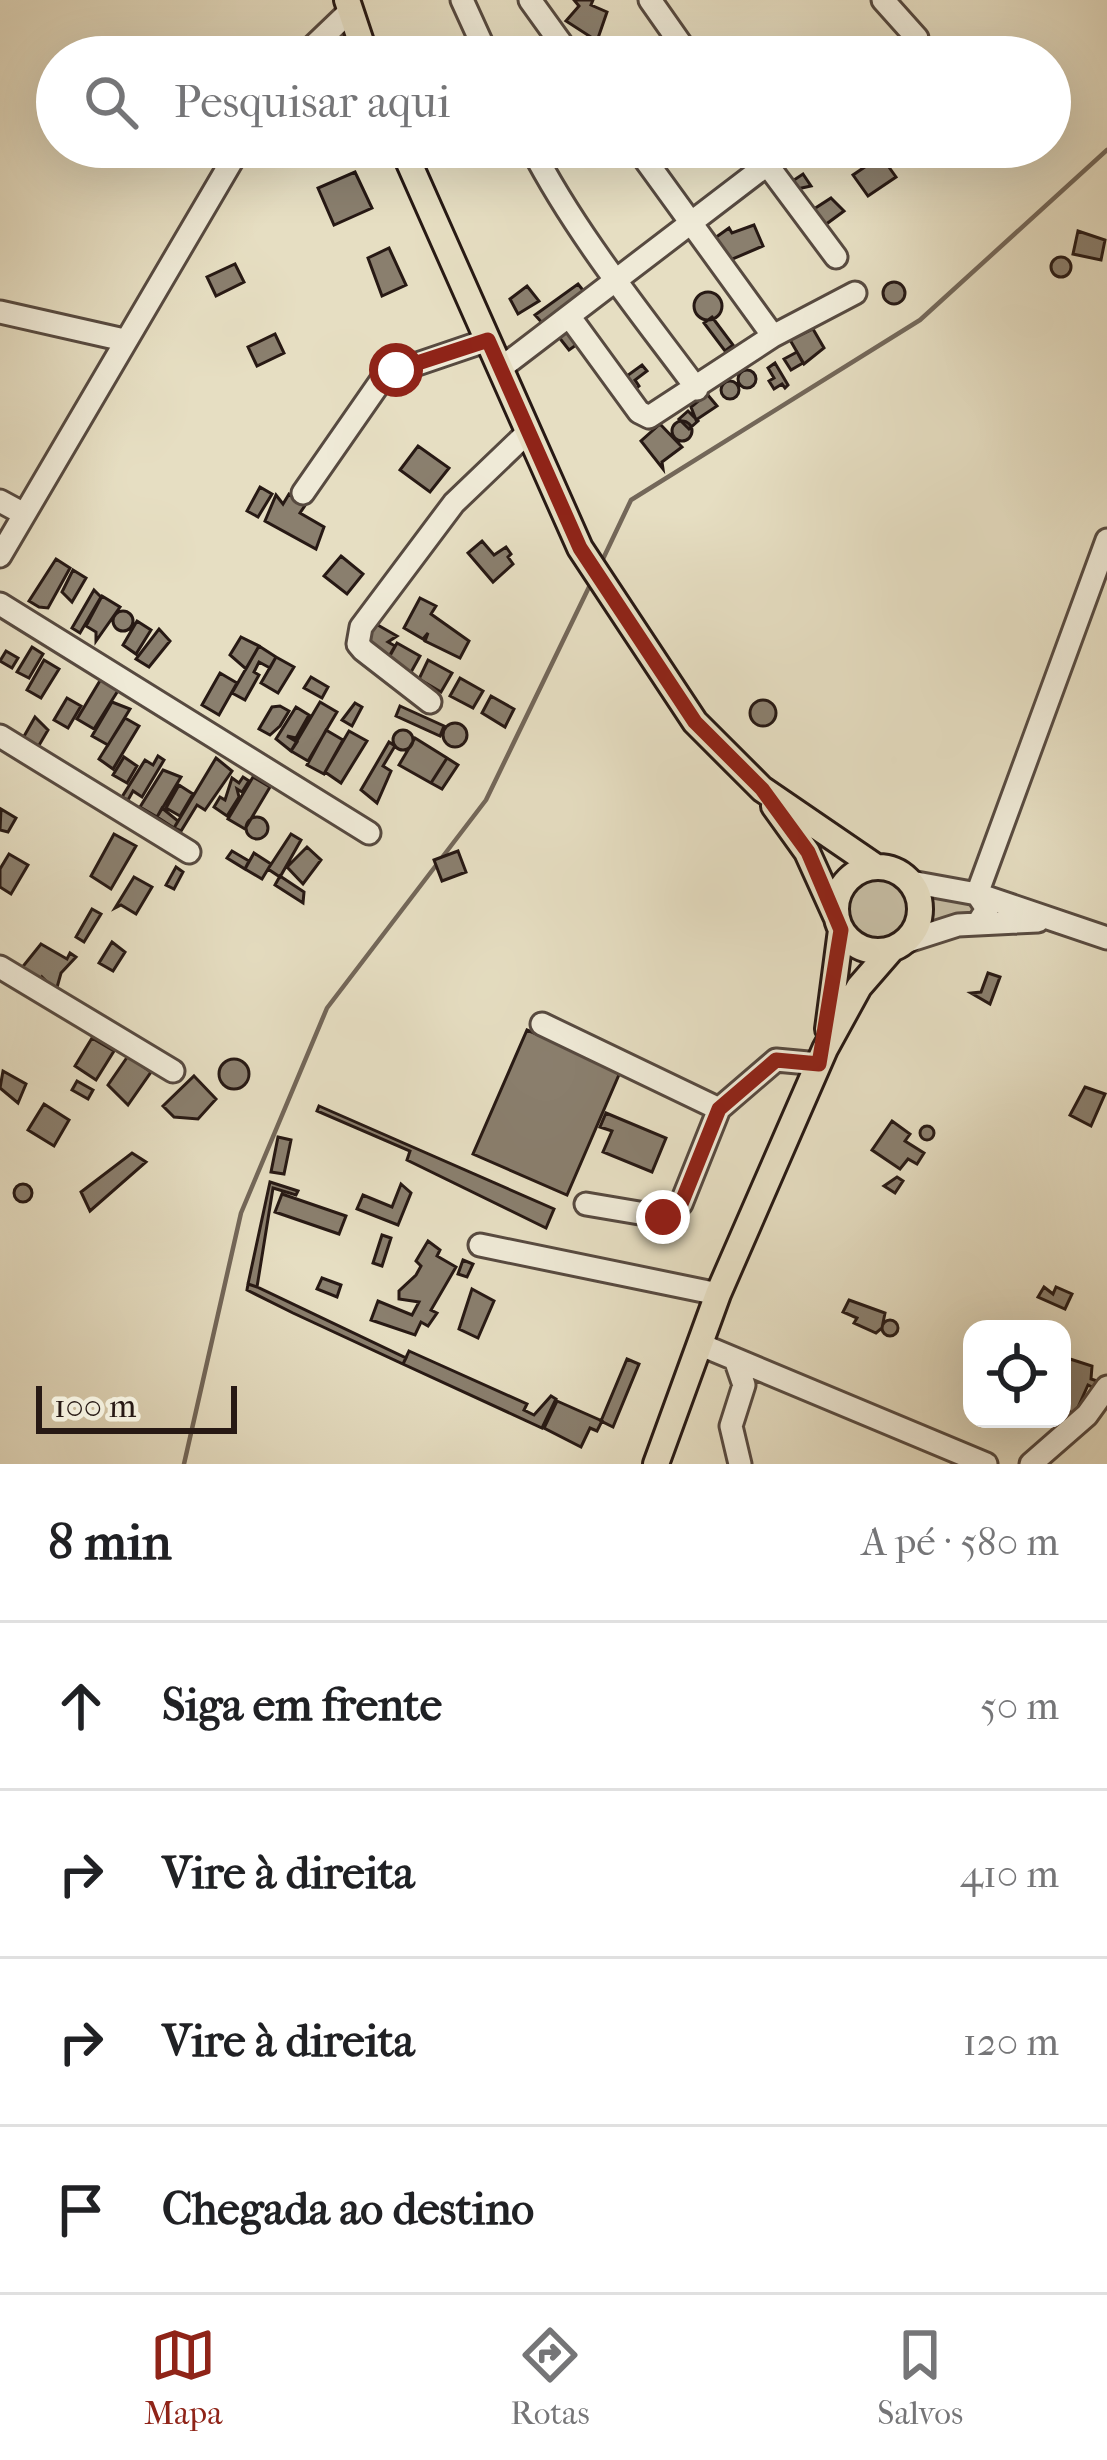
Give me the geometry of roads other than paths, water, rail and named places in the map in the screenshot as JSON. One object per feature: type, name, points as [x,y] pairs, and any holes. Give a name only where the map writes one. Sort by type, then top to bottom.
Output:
[{"type":"main road","points":[[348,6],[359,36]]},
{"type":"main road","points":[[411,168],[580,548],[695,722],[762,789],[808,852],[839,923],[863,949],[899,946]]},
{"type":"main road","points":[[656,1464],[718,1294],[822,1057],[859,986],[914,932],[921,906],[911,882],[876,867],[762,789]]},
{"type":"main road","points":[[822,1057],[841,889],[850,878],[876,867]]},
{"type":"street","points":[[462,0],[478,36]]},
{"type":"street","points":[[530,0],[556,36]]},
{"type":"street","points":[[650,0],[675,36]]},
{"type":"street","points":[[883,0],[915,36]]},
{"type":"street","points":[[321,36],[348,6]]},
{"type":"street","points":[[0,556],[227,168]]},
{"type":"street","points":[[542,168],[615,279],[698,389]]},
{"type":"street","points":[[651,168],[773,336]]},
{"type":"street","points":[[501,368],[690,221],[747,168]]},
{"type":"street","points":[[769,168],[836,257]]},
{"type":"street","points":[[569,316],[639,412],[649,417],[662,413],[773,336],[855,293]]},
{"type":"street","points":[[0,312],[124,340]]},
{"type":"street","points":[[303,493],[385,375],[488,340]]},
{"type":"street","points":[[430,702],[358,644],[361,627],[454,503],[526,434]]},
{"type":"street","points":[[0,501],[24,514]]},
{"type":"street","points":[[977,894],[1107,540]]},
{"type":"street","points":[[0,604],[369,833]]},
{"type":"street","points":[[0,736],[189,852]]},
{"type":"street","points":[[911,882],[977,894],[1107,938]]},
{"type":"street","points":[[977,894],[987,909],[978,922]]},
{"type":"street","points":[[899,946],[978,922],[1050,920]]},
{"type":"street","points":[[0,967],[173,1071]]},
{"type":"street","points":[[542,1024],[719,1109]]},
{"type":"street","points":[[586,1204],[663,1217],[681,1204],[719,1109],[776,1060],[822,1057]]},
{"type":"street","points":[[480,1245],[718,1294]]},
{"type":"street","points":[[699,1344],[986,1464]]},
{"type":"street","points":[[734,1359],[744,1385],[731,1426],[740,1464]]},
{"type":"street","points":[[1031,1464],[1087,1415],[1107,1387]]},
{"type":"waterway","points":[[602,561],[631,500],[920,320],[1107,150]]},
{"type":"waterway","points":[[184,1464],[241,1213],[327,1008],[486,800],[590,585]]}]
